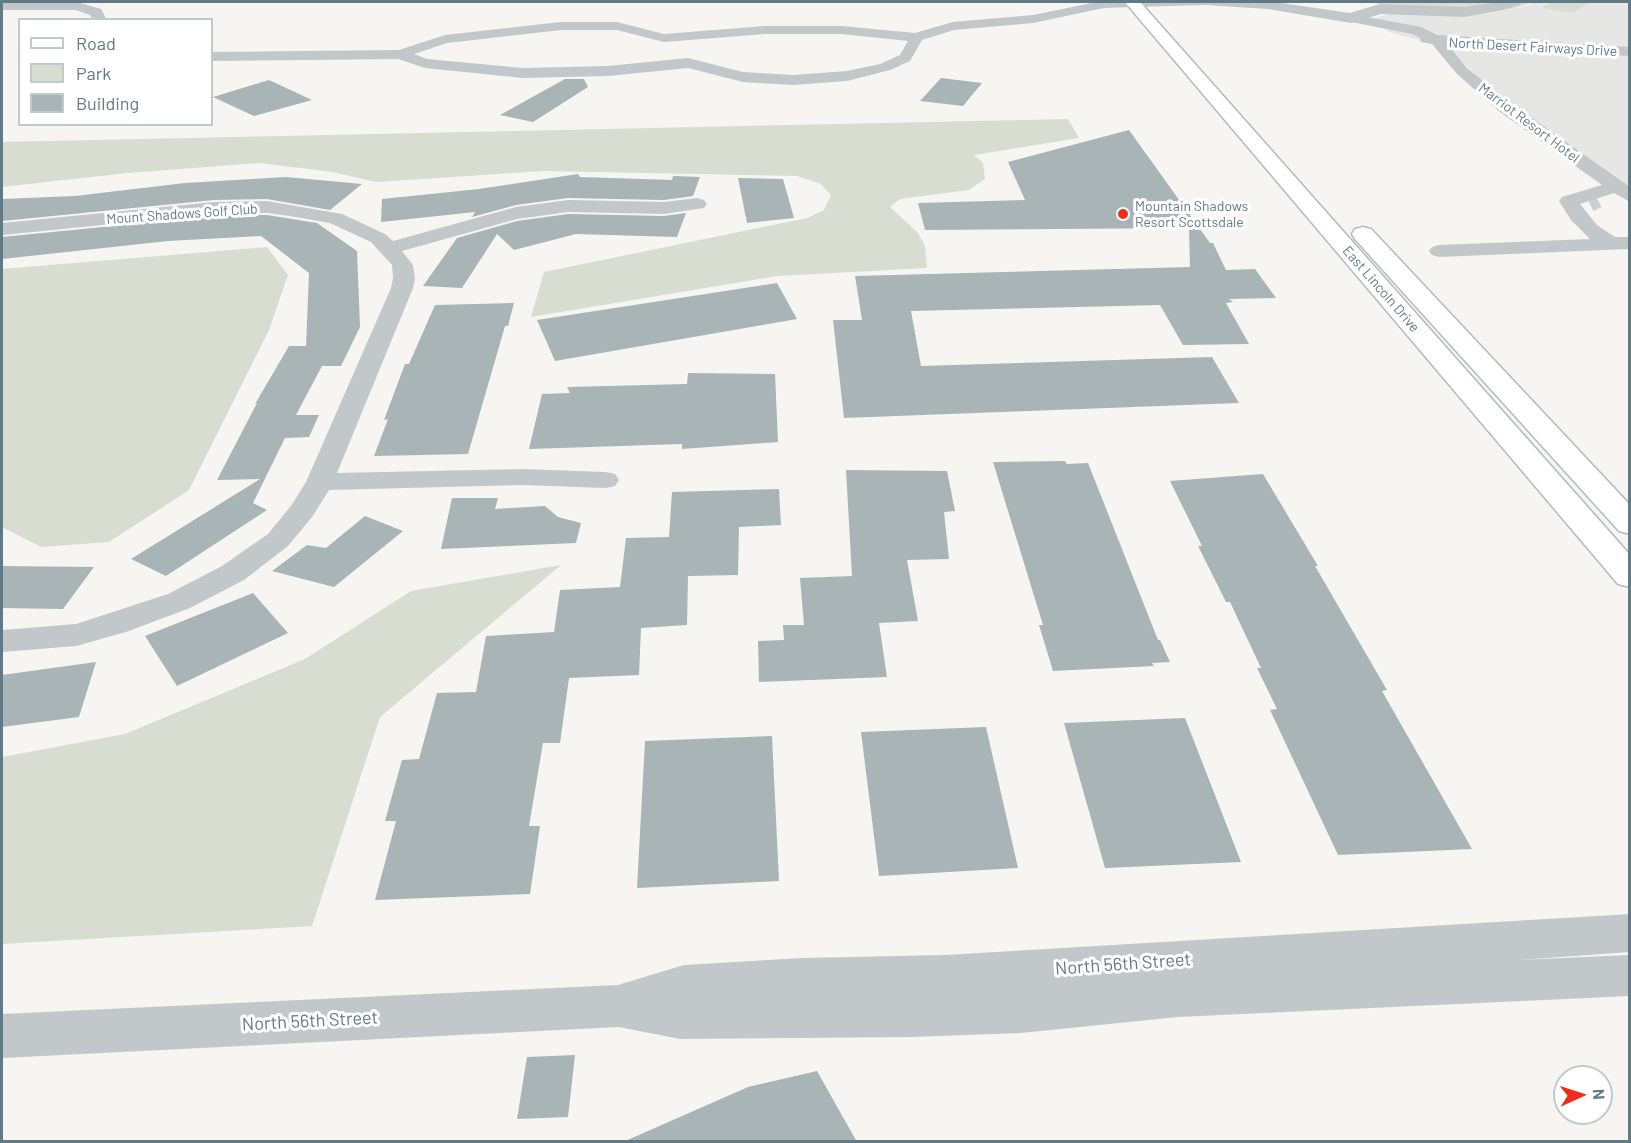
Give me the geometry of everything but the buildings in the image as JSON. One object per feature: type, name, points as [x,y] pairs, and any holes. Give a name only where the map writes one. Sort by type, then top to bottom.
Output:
[{"type":"main road","name":"East Lincoln Drive","points":[[1133,2],[1399,274],[1629,524]]},
{"type":"main road","points":[[1153,2],[1167,17]]},
{"type":"main road","name":"East Lincoln Drive","points":[[1220,89],[1312,209],[1629,576]]},
{"type":"main road","points":[[1312,209],[1334,219],[1375,264],[1399,274]]},
{"type":"street","points":[[213,57],[400,54],[445,39],[561,26],[617,26],[664,38],[765,30],[842,30],[916,37],[954,26],[1023,20],[1104,4],[1201,2]]},
{"type":"street","name":"North Desert Fairways Drive","points":[[1209,2],[1268,5],[1351,18],[1403,35],[1437,41],[1629,52]]},
{"type":"street","name":"North Desert Fairways Drive","points":[[1351,18],[1380,9],[1472,11],[1514,2]]},
{"type":"street","points":[[2,6],[77,6],[96,12],[99,18]]},
{"type":"street","points":[[400,54],[425,63],[503,73],[609,71],[688,63],[743,78],[793,80],[847,76],[885,67],[905,58],[913,47],[916,37]]},
{"type":"street","points":[[664,38],[688,63]]},
{"type":"street","name":"Marriot Resort Hotel","points":[[1437,41],[1462,71],[1506,108],[1622,192]]},
{"type":"street","points":[[1622,192],[1588,205],[1569,201],[1622,192]]},
{"type":"street","points":[[389,248],[516,213],[568,206],[664,208],[697,204]]},
{"type":"street","points":[[1588,205],[1590,230],[1620,244]]},
{"type":"street","name":"Mount Shadows Golf Club","points":[[2,229],[184,211],[267,207],[334,218],[358,227],[389,248],[402,265],[402,288],[320,482],[302,510],[278,540],[233,573],[179,601],[76,635],[2,641]]},
{"type":"street","points":[[1439,251],[1620,244]]},
{"type":"street","points":[[320,482],[523,477],[605,480]]},
{"type":"street","name":"North 56th Street","points":[[618,1006],[684,986],[975,974],[1629,933]]},
{"type":"street","name":"North 56th Street","points":[[2,1036],[618,1006],[680,1017],[878,1016],[1021,1011],[1235,993],[1629,975]]},
{"type":"shaded area","points":[[1535,2],[1629,2],[1629,187],[1497,95],[1449,49],[1389,32],[1373,19],[1394,12],[1487,14]]},
{"type":"green space","points":[[1373,2],[1535,2],[1507,10],[1464,15],[1402,13]]},
{"type":"green space","points":[[1551,2],[1589,2],[1573,13],[1542,8]]},
{"type":"green space","points":[[1068,119],[1079,138],[974,155],[983,163],[985,179],[969,190],[900,199],[890,207],[918,233],[925,246],[927,268],[777,276],[531,317],[544,272],[807,218],[824,210],[831,195],[821,184],[797,176],[544,171],[376,182],[333,172],[259,163],[128,173],[2,187],[2,142]]},
{"type":"green space","points":[[267,247],[288,275],[269,330],[189,490],[109,542],[41,547],[2,527],[2,269]]},
{"type":"green space","points":[[561,565],[380,717],[312,926],[2,944],[2,757],[125,734],[305,659],[411,591]]},
{"type":"tunnel","points":[[1589,202],[1597,198]]},
{"type":"place","name":"Mountain Shadows Resort Scottsdale","points":[[1123,214]]}]
